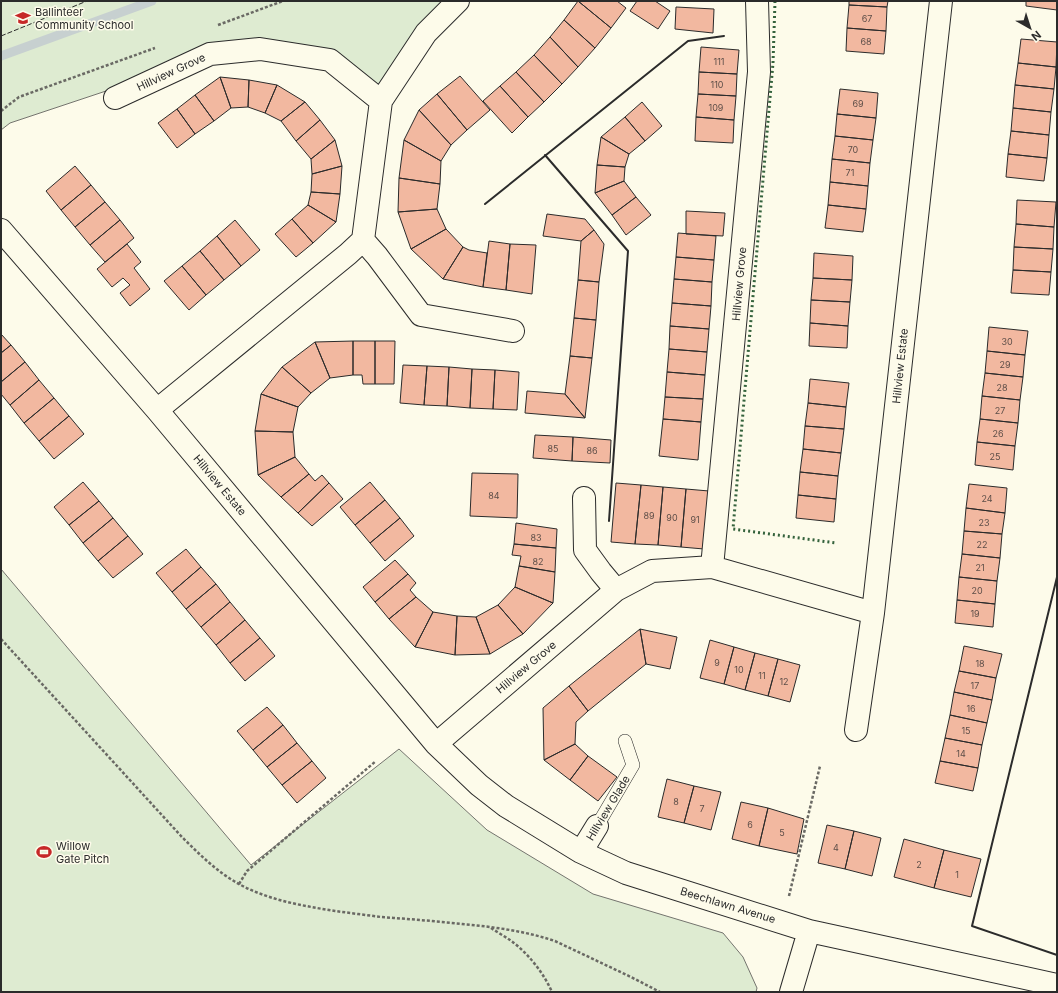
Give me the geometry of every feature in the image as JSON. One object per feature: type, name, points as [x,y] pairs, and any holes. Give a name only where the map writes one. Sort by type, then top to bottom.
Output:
[{"type":"street","points":[[157,410],[348,254],[363,240],[381,101],[426,33],[458,1]]},
{"type":"street","name":"Hillview Grove","points":[[712,567],[759,72],[757,1]]},
{"type":"street","name":"Hillview Estate","points":[[856,730],[873,613],[941,1]]},
{"type":"street","name":"Hillview Grove","points":[[115,98],[210,54],[260,49],[330,60],[381,101]]},
{"type":"street","name":"Hillview Estate","points":[[1,230],[157,410],[436,744]]},
{"type":"street","points":[[363,240],[377,256],[421,315],[513,330]]},
{"type":"street","points":[[584,498],[585,550],[616,590]]},
{"type":"street","name":"Hillview Grove","points":[[436,744],[616,590],[652,571],[712,567],[873,613]]},
{"type":"street","name":"Beechlawn Avenue","points":[[436,744],[479,785],[506,806],[581,852],[626,872],[809,931],[1057,985]]},
{"type":"street","name":"Hillview Glade","points":[[581,852],[597,826]]},
{"type":"street","points":[[791,992],[809,931]]},
{"type":"lane","name":"Hillview Glade","points":[[597,826],[633,765],[625,741]]},
{"type":"path","points":[[217,25],[283,1]]},
{"type":"path","points":[[1,111],[19,97],[159,46]]},
{"type":"path","points":[[1,639],[196,852],[228,878],[239,884],[267,896],[302,906],[379,917],[428,920],[489,927],[523,932],[543,937],[555,941],[660,992]]},
{"type":"path","points":[[239,884],[247,871],[376,762]]},
{"type":"path","points":[[787,901],[820,766]]},
{"type":"path","points":[[489,927],[510,940],[535,963],[552,992]]},
{"type":"green space","points":[[1,1],[458,1],[380,92],[259,40],[10,123],[1,130]]},
{"type":"green space","points":[[1,569],[251,865],[399,749],[487,830],[593,894],[723,933],[743,957],[757,988],[756,992],[1,992]]},
{"type":"building","points":[[578,1],[617,1],[626,8],[611,28]]},
{"type":"building","points":[[578,1],[611,28],[595,48],[564,20]]},
{"type":"building","points":[[637,1],[655,1],[670,11],[658,29],[630,11]]},
{"type":"building","points":[[849,1],[888,1],[887,7],[849,5]]},
{"type":"building","points":[[1026,1],[1057,1],[1057,10],[1026,6]]},
{"type":"building","points":[[849,5],[887,7],[886,31],[847,28]]},
{"type":"building","points":[[676,7],[714,9],[713,33],[675,29]]},
{"type":"building","points":[[564,20],[595,48],[578,67],[550,37]]},
{"type":"building","points":[[847,28],[886,31],[884,54],[846,51]]},
{"type":"building","points":[[550,37],[578,67],[562,84],[534,55]]},
{"type":"building","points":[[1021,39],[1057,42],[1056,67],[1018,63]]},
{"type":"building","points":[[701,47],[739,50],[737,74],[699,72]]},
{"type":"building","points":[[534,55],[562,84],[544,102],[516,72]]},
{"type":"building","points":[[1018,63],[1056,67],[1054,89],[1015,85]]},
{"type":"building","points":[[516,72],[544,102],[528,117],[500,86]]},
{"type":"building","points":[[699,72],[737,74],[736,96],[698,94]]},
{"type":"building","points":[[460,76],[490,110],[467,130],[437,94]]},
{"type":"building","points":[[220,77],[231,108],[214,121],[195,95]]},
{"type":"building","points":[[220,77],[249,80],[248,107],[231,108]]},
{"type":"building","points":[[249,80],[277,85],[265,113],[248,107]]},
{"type":"building","points":[[277,85],[305,102],[281,121],[265,113]]},
{"type":"building","points":[[1015,85],[1054,89],[1051,112],[1013,108]]},
{"type":"building","points":[[500,86],[528,117],[512,133],[483,101]]},
{"type":"building","points":[[840,89],[878,93],[876,118],[837,114]]},
{"type":"building","points":[[437,94],[467,130],[451,145],[419,110]]},
{"type":"building","points":[[698,94],[736,96],[734,120],[696,117]]},
{"type":"building","points":[[195,95],[214,121],[195,134],[177,109]]},
{"type":"building","points":[[305,102],[320,120],[296,141],[281,121]]},
{"type":"building","points":[[642,102],[662,126],[645,141],[625,117]]},
{"type":"building","points":[[1013,108],[1051,112],[1049,135],[1011,131]]},
{"type":"building","points":[[177,109],[195,134],[177,148],[158,123]]},
{"type":"building","points":[[419,110],[451,145],[441,161],[404,140]]},
{"type":"building","points":[[837,114],[876,118],[873,140],[835,136]]},
{"type":"building","points":[[625,117],[645,141],[629,154],[601,137]]},
{"type":"building","points":[[696,117],[734,120],[733,143],[695,141]]},
{"type":"building","points":[[320,120],[335,140],[311,159],[296,141]]},
{"type":"building","points":[[1011,131],[1049,135],[1047,158],[1008,154]]},
{"type":"building","points":[[835,136],[873,140],[870,163],[832,159]]},
{"type":"building","points":[[601,137],[629,154],[625,167],[597,165]]},
{"type":"building","points":[[335,140],[342,166],[312,174],[311,159]]},
{"type":"building","points":[[404,140],[441,161],[440,184],[399,178]]},
{"type":"building","points":[[1008,154],[1047,158],[1044,181],[1006,177]]},
{"type":"building","points":[[832,159],[870,163],[868,186],[830,182]]},
{"type":"building","points":[[597,165],[625,167],[624,181],[595,193]]},
{"type":"building","points":[[75,166],[91,185],[61,210],[46,191]]},
{"type":"building","points":[[342,166],[340,194],[311,192],[312,174]]},
{"type":"building","points":[[399,178],[440,184],[437,209],[398,212]]},
{"type":"building","points":[[624,181],[636,197],[612,215],[595,193]]},
{"type":"building","points":[[830,182],[868,186],[866,209],[828,205]]},
{"type":"building","points":[[91,185],[105,202],[75,227],[61,210]]},
{"type":"building","points":[[311,192],[340,194],[336,222],[308,205]]},
{"type":"building","points":[[636,197],[651,215],[626,235],[612,215]]},
{"type":"building","points":[[1017,200],[1056,202],[1054,227],[1016,224]]},
{"type":"building","points":[[105,202],[120,220],[90,245],[75,227]]},
{"type":"building","points":[[308,205],[336,222],[313,243],[292,219]]},
{"type":"building","points":[[828,205],[866,209],[863,232],[825,228]]},
{"type":"building","points":[[437,209],[446,229],[411,249],[398,212]]},
{"type":"building","points":[[686,211],[725,213],[723,236],[686,234]]},
{"type":"building","points":[[547,214],[585,219],[594,230],[581,241],[543,236]]},
{"type":"building","points":[[292,219],[313,243],[296,257],[275,234]]},
{"type":"building","points":[[120,220],[134,238],[105,262],[90,245]]},
{"type":"building","points":[[235,220],[260,250],[241,266],[217,236]]},
{"type":"building","points":[[1016,224],[1054,227],[1053,249],[1014,247]]},
{"type":"building","points":[[446,229],[463,247],[443,279],[411,249]]},
{"type":"building","points":[[594,230],[604,244],[599,282],[578,280],[581,241]]},
{"type":"building","points":[[678,233],[716,236],[714,260],[676,257]]},
{"type":"building","points":[[217,236],[241,266],[224,280],[200,251]]},
{"type":"building","points":[[489,241],[510,244],[506,290],[483,287]]},
{"type":"building","points":[[127,244],[141,262],[134,268],[150,289],[130,306],[120,293],[130,285],[123,278],[112,287],[97,269]]},
{"type":"building","points":[[510,244],[536,245],[532,294],[506,290]]},
{"type":"building","points":[[463,247],[469,250],[487,253],[483,287],[443,279]]},
{"type":"building","points":[[1014,247],[1053,249],[1051,272],[1013,270]]},
{"type":"building","points":[[200,251],[224,280],[206,295],[182,266]]},
{"type":"building","points":[[814,253],[853,256],[852,280],[813,278]]},
{"type":"building","points":[[676,257],[714,260],[712,282],[674,279]]},
{"type":"building","points":[[182,266],[206,295],[189,310],[164,281]]},
{"type":"building","points":[[1013,270],[1051,272],[1049,295],[1011,293]]},
{"type":"building","points":[[813,278],[852,280],[850,302],[811,300]]},
{"type":"building","points":[[674,279],[712,282],[711,306],[672,303]]},
{"type":"building","points":[[578,280],[599,282],[596,320],[574,318]]},
{"type":"building","points":[[811,300],[850,302],[848,326],[810,323]]},
{"type":"building","points":[[672,303],[711,306],[709,329],[670,326]]},
{"type":"building","points":[[574,318],[596,320],[592,358],[570,356]]},
{"type":"building","points":[[810,323],[848,326],[847,348],[809,346]]},
{"type":"building","points":[[670,326],[709,329],[707,352],[669,349]]},
{"type":"building","points":[[989,327],[1028,331],[1025,355],[987,351]]},
{"type":"building","points":[[1,334],[11,345],[1,353]]},
{"type":"building","points":[[353,341],[353,375],[330,378],[315,342]]},
{"type":"building","points":[[353,341],[375,341],[375,384],[363,384],[362,375],[353,375]]},
{"type":"building","points":[[375,341],[395,341],[394,384],[375,384]]},
{"type":"building","points":[[315,342],[330,378],[311,393],[282,367]]},
{"type":"building","points":[[11,345],[25,362],[1,382],[1,353]]},
{"type":"building","points":[[669,349],[707,352],[705,375],[667,372]]},
{"type":"building","points":[[987,351],[1025,355],[1023,377],[985,373]]},
{"type":"building","points":[[570,356],[592,358],[585,418],[565,394]]},
{"type":"building","points":[[25,362],[39,380],[10,405],[1,394],[1,382]]},
{"type":"building","points":[[403,365],[427,366],[424,405],[400,403]]},
{"type":"building","points":[[427,366],[449,367],[447,406],[424,405]]},
{"type":"building","points":[[282,367],[311,393],[298,407],[261,394]]},
{"type":"building","points":[[449,367],[472,369],[470,408],[447,406]]},
{"type":"building","points":[[472,369],[495,370],[493,409],[470,408]]},
{"type":"building","points":[[495,370],[519,372],[517,410],[493,409]]},
{"type":"building","points":[[667,372],[705,375],[703,399],[665,397]]},
{"type":"building","points":[[985,373],[1023,377],[1020,400],[982,396]]},
{"type":"building","points":[[810,379],[849,383],[846,407],[808,403]]},
{"type":"building","points":[[39,380],[54,398],[24,423],[10,405]]},
{"type":"building","points":[[527,391],[565,394],[585,418],[525,413]]},
{"type":"building","points":[[261,394],[298,407],[293,432],[255,431]]},
{"type":"building","points":[[982,396],[1020,400],[1018,423],[980,419]]},
{"type":"building","points":[[665,397],[703,399],[701,422],[663,419]]},
{"type":"building","points":[[54,398],[69,416],[39,441],[24,423]]},
{"type":"building","points":[[808,403],[846,407],[844,429],[805,426]]},
{"type":"building","points":[[69,416],[84,434],[54,459],[39,441]]},
{"type":"building","points":[[663,419],[701,422],[698,460],[659,456]]},
{"type":"building","points":[[980,419],[1018,423],[1015,446],[977,442]]},
{"type":"building","points":[[805,426],[844,429],[841,453],[803,449]]},
{"type":"building","points":[[255,431],[293,432],[295,457],[258,475]]},
{"type":"building","points":[[535,435],[573,437],[572,461],[533,458]]},
{"type":"building","points":[[573,437],[611,440],[610,463],[572,461]]},
{"type":"building","points":[[977,442],[1015,446],[1013,470],[975,465]]},
{"type":"building","points":[[803,449],[841,453],[838,476],[800,472]]},
{"type":"building","points":[[295,457],[309,474],[281,497],[258,475]]},
{"type":"building","points":[[800,472],[838,476],[836,499],[798,495]]},
{"type":"building","points":[[472,473],[518,474],[517,518],[470,516]]},
{"type":"building","points":[[309,474],[315,481],[322,475],[329,483],[298,513],[281,497]]},
{"type":"building","points":[[83,482],[99,501],[69,525],[54,507]]},
{"type":"building","points":[[370,482],[385,500],[355,525],[340,507]]},
{"type":"building","points":[[329,483],[343,499],[312,526],[298,513]]},
{"type":"building","points":[[616,483],[641,485],[635,544],[611,542]]},
{"type":"building","points":[[969,484],[1007,488],[1005,513],[966,508]]},
{"type":"building","points":[[641,485],[663,487],[658,545],[635,544]]},
{"type":"building","points":[[663,487],[686,489],[681,547],[658,545]]},
{"type":"building","points":[[686,489],[709,491],[704,549],[681,547]]},
{"type":"building","points":[[798,495],[836,499],[834,522],[796,518]]},
{"type":"building","points":[[385,500],[400,518],[370,543],[355,525]]},
{"type":"building","points":[[99,501],[113,518],[83,543],[69,525]]},
{"type":"building","points":[[966,508],[1005,513],[1002,534],[964,531]]},
{"type":"building","points":[[113,518],[128,536],[98,561],[83,543]]},
{"type":"building","points":[[400,518],[414,536],[385,561],[370,543]]},
{"type":"building","points":[[516,523],[557,529],[556,548],[514,544]]},
{"type":"building","points":[[964,531],[1002,534],[1000,558],[962,554]]},
{"type":"building","points":[[128,536],[143,554],[113,578],[98,561]]},
{"type":"building","points":[[514,544],[556,548],[555,572],[519,566],[521,556],[512,555]]},
{"type":"building","points":[[186,549],[201,567],[172,592],[156,573]]},
{"type":"building","points":[[962,554],[1000,558],[997,581],[959,577]]},
{"type":"building","points":[[395,560],[408,574],[375,602],[363,587]]},
{"type":"building","points":[[519,566],[555,572],[553,603],[515,587]]},
{"type":"building","points":[[201,567],[216,584],[186,609],[172,592]]},
{"type":"building","points":[[408,574],[416,583],[410,590],[416,597],[389,619],[375,602]]},
{"type":"building","points":[[959,577],[997,581],[995,604],[957,600]]},
{"type":"building","points":[[216,584],[230,602],[201,627],[186,609]]},
{"type":"building","points":[[515,587],[553,603],[523,634],[498,605]]},
{"type":"building","points":[[416,597],[433,612],[415,647],[389,619]]},
{"type":"building","points":[[957,600],[995,604],[993,627],[955,623]]},
{"type":"building","points":[[230,602],[245,620],[216,645],[201,627]]},
{"type":"building","points":[[498,605],[523,634],[490,654],[476,617]]},
{"type":"building","points":[[433,612],[457,616],[455,655],[415,647]]},
{"type":"building","points":[[457,616],[476,617],[490,654],[455,655]]},
{"type":"building","points":[[245,620],[260,638],[230,663],[216,645]]},
{"type":"building","points":[[640,629],[646,664],[588,711],[569,686]]},
{"type":"building","points":[[640,629],[677,637],[670,669],[646,664]]},
{"type":"building","points":[[260,638],[275,656],[245,681],[230,663]]},
{"type":"building","points":[[710,640],[734,647],[724,684],[700,678]]},
{"type":"building","points":[[964,646],[1002,654],[996,678],[959,671]]},
{"type":"building","points":[[734,647],[755,653],[745,690],[724,684]]},
{"type":"building","points":[[755,653],[778,659],[768,696],[745,690]]},
{"type":"building","points":[[778,659],[800,665],[790,702],[768,696]]},
{"type":"building","points":[[959,671],[996,678],[992,700],[954,692]]},
{"type":"building","points":[[569,686],[588,711],[576,722],[575,744],[544,760],[543,708]]},
{"type":"building","points":[[954,692],[992,700],[987,723],[950,715]]},
{"type":"building","points":[[267,707],[283,725],[253,750],[237,731]]},
{"type":"building","points":[[950,715],[987,723],[982,745],[945,738]]},
{"type":"building","points":[[283,725],[297,743],[267,767],[253,750]]},
{"type":"building","points":[[945,738],[982,745],[978,768],[940,761]]},
{"type":"building","points":[[297,743],[312,761],[282,785],[267,767]]},
{"type":"building","points":[[575,744],[588,756],[570,780],[544,760]]},
{"type":"building","points":[[588,756],[617,777],[598,801],[570,780]]},
{"type":"building","points":[[312,761],[326,778],[297,803],[282,785]]},
{"type":"building","points":[[940,761],[978,768],[973,791],[935,783]]},
{"type":"building","points":[[667,779],[694,786],[684,823],[658,817]]},
{"type":"building","points":[[694,786],[721,792],[711,830],[684,823]]},
{"type":"building","points":[[741,802],[768,808],[759,846],[732,839]]},
{"type":"building","points":[[768,808],[804,819],[797,854],[759,846]]},
{"type":"building","points":[[827,825],[854,831],[845,869],[818,863]]},
{"type":"building","points":[[854,831],[881,838],[872,876],[845,869]]},
{"type":"building","points":[[904,839],[944,850],[934,888],[894,877]]},
{"type":"building","points":[[944,850],[981,859],[971,897],[934,888]]},
{"type":"waterway","points":[[1,56],[152,1]]},
{"type":"hedge","points":[[775,1],[773,63],[733,529],[836,543]]},
{"type":"fence","points":[[1,36],[87,1]]},
{"type":"wall","points":[[485,204],[688,41],[724,36]]},
{"type":"wall","points":[[545,155],[628,251],[609,521]]},
{"type":"wall","points":[[1057,577],[972,926],[1057,955]]},
{"type":"place","name":"Ballinteer Community School","points":[[23,18]]},
{"type":"place","name":"Willow Gate Pitch","points":[[44,852]]}]
